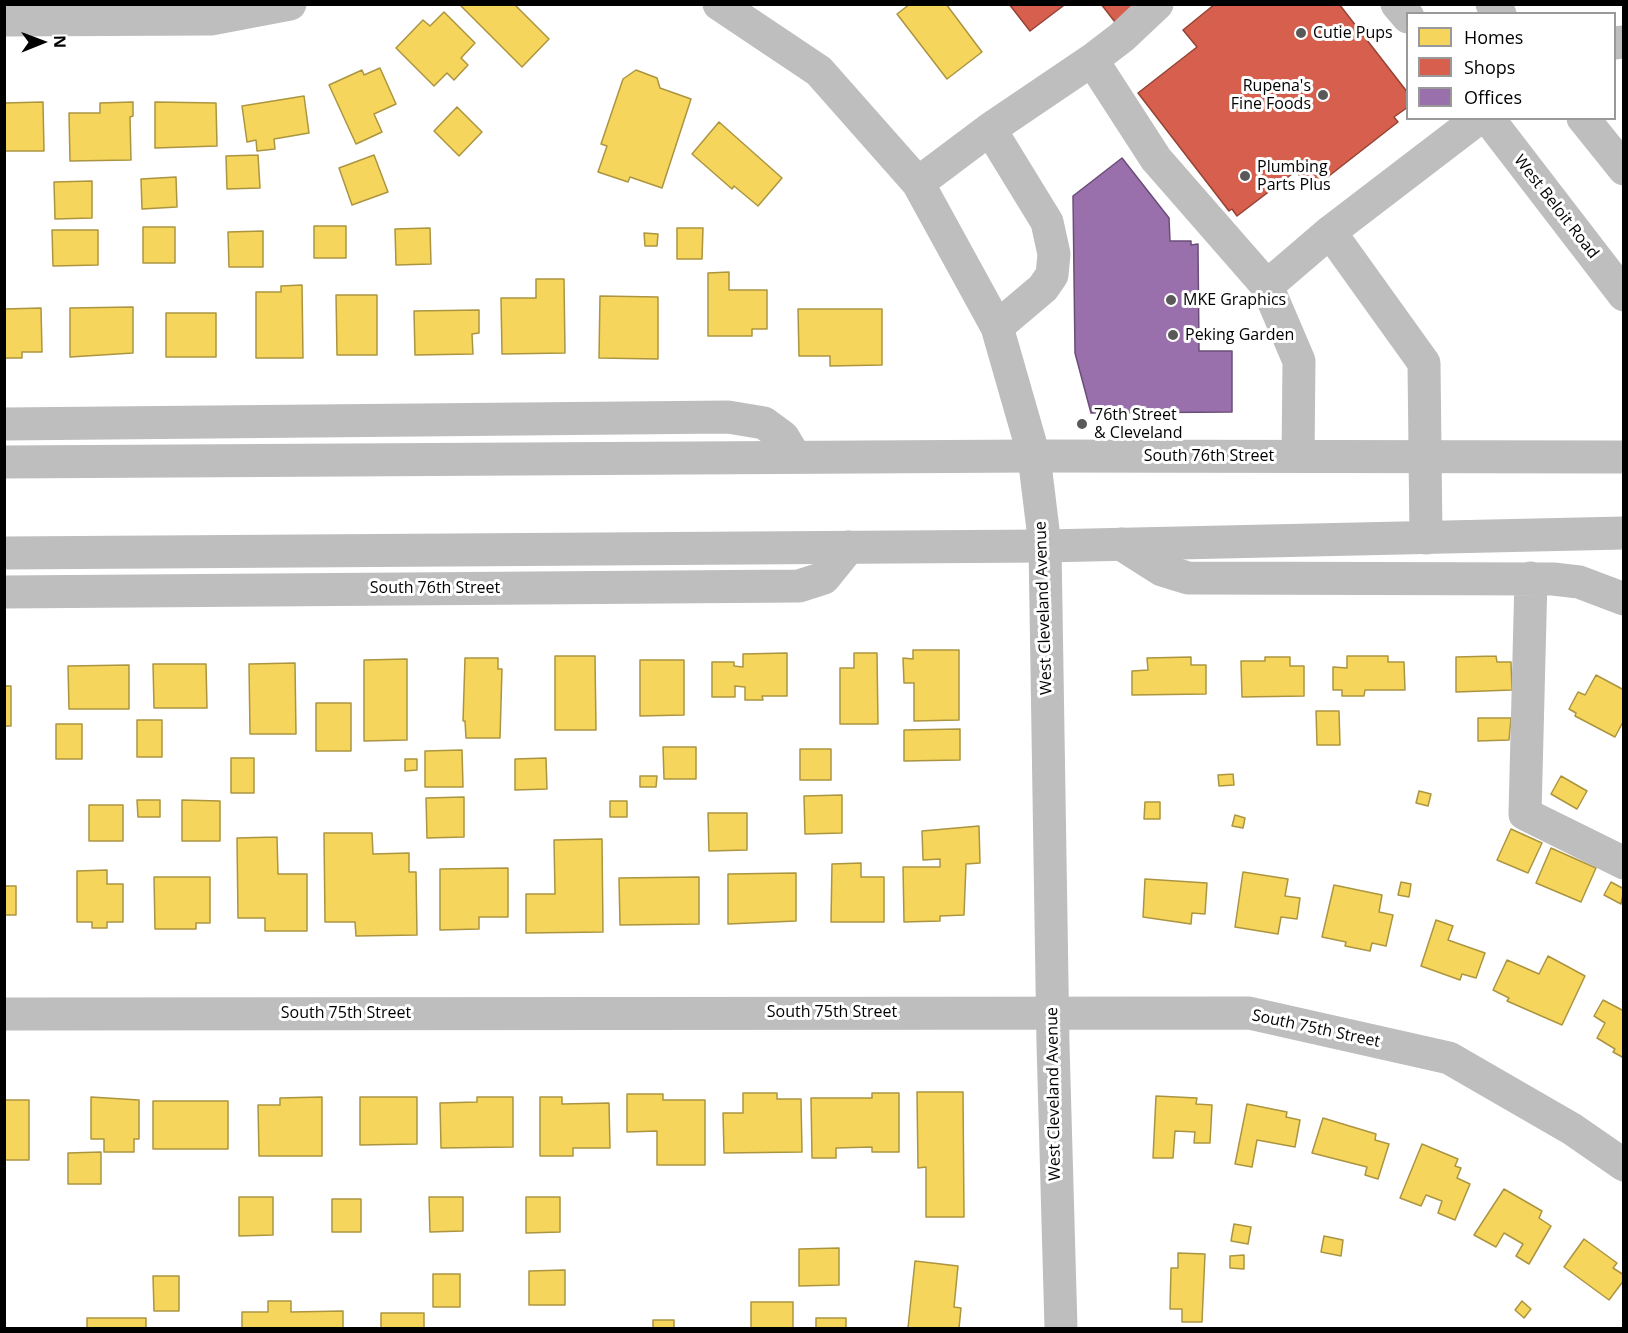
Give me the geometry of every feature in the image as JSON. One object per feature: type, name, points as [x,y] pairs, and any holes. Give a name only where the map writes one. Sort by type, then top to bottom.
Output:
[{"type":"street","points":[[4,20],[211,19],[290,4]]},
{"type":"street","name":"West Cleveland Avenue","points":[[719,4],[819,71],[918,183],[997,327],[1034,456],[1045,546],[1052,1012],[1061,1329]]},
{"type":"street","points":[[918,183],[990,129],[1092,60],[1122,37],[1157,4]]},
{"type":"street","points":[[1092,60],[1156,159],[1267,286],[1299,361],[1298,456]]},
{"type":"street","points":[[1267,286],[1330,232],[1476,120]]},
{"type":"street","name":"West Beloit Road","points":[[1490,120],[1623,295]]},
{"type":"street","points":[[1585,120],[1623,170]]},
{"type":"street","points":[[990,129],[1047,222],[1054,254],[1052,275],[1043,288],[997,327]]},
{"type":"street","points":[[1330,232],[1424,363],[1426,538]]},
{"type":"street","points":[[4,424],[728,417],[764,423],[783,437],[795,457]]},
{"type":"street","points":[[1578,457],[1623,442]]},
{"type":"street","name":"South 76th Street","points":[[4,462],[1034,456],[1623,457]]},
{"type":"street","points":[[4,554],[1045,546],[1623,533]]},
{"type":"street","points":[[1572,534],[1623,547]]},
{"type":"street","points":[[1121,544],[1162,570],[1188,578],[1542,579],[1579,582],[1623,599]]},
{"type":"street","name":"South 76th Street","points":[[4,592],[799,586],[824,578],[849,547]]},
{"type":"street","points":[[1542,579],[1525,814],[1623,863]]},
{"type":"street","name":"South 75th Street","points":[[4,1014],[1249,1013],[1449,1058],[1572,1129],[1623,1165]]},
{"type":"building: Homes","points":[[459,4],[514,4],[549,39],[522,67]]},
{"type":"building: Homes","points":[[910,4],[946,4],[982,52],[947,79],[897,14]]},
{"type":"building: Homes","points":[[444,12],[475,43],[461,58],[468,65],[454,80],[447,73],[434,86],[396,48],[423,20],[430,26]]},
{"type":"building: Homes","points":[[380,68],[396,104],[374,114],[382,132],[356,144],[329,85],[362,70],[364,75]]},
{"type":"building: Homes","points":[[636,70],[657,78],[660,88],[691,99],[662,188],[630,177],[628,182],[598,172],[607,146],[601,144],[623,79]]},
{"type":"building: Homes","points":[[304,96],[309,133],[274,139],[275,149],[257,151],[256,140],[247,142],[242,106]]},
{"type":"building: Homes","points":[[43,102],[44,151],[4,151],[4,103]]},
{"type":"building: Homes","points":[[133,102],[133,116],[130,117],[131,160],[70,161],[69,113],[100,113],[100,103]]},
{"type":"building: Homes","points":[[155,102],[216,103],[217,146],[155,148]]},
{"type":"building: Homes","points":[[457,107],[482,132],[459,156],[434,131]]},
{"type":"building: Homes","points":[[719,122],[782,178],[758,206],[734,186],[732,189],[692,154]]},
{"type":"building: Homes","points":[[258,155],[260,188],[227,189],[226,156]]},
{"type":"building: Homes","points":[[374,155],[388,192],[352,205],[339,168]]},
{"type":"building: Homes","points":[[176,177],[177,207],[142,209],[141,179]]},
{"type":"building: Homes","points":[[92,181],[92,218],[55,219],[54,182]]},
{"type":"building: Homes","points":[[314,226],[346,226],[346,258],[314,258]]},
{"type":"building: Homes","points":[[143,227],[175,227],[175,263],[143,263]]},
{"type":"building: Homes","points":[[430,228],[431,264],[396,265],[395,229]]},
{"type":"building: Homes","points":[[677,228],[703,228],[702,259],[677,259]]},
{"type":"building: Homes","points":[[52,230],[98,230],[98,265],[53,266]]},
{"type":"building: Homes","points":[[263,231],[263,267],[229,267],[228,232]]},
{"type":"building: Homes","points":[[644,233],[658,234],[657,246],[645,246]]},
{"type":"building: Homes","points":[[729,272],[729,290],[767,290],[767,329],[752,329],[752,336],[708,336],[708,273]]},
{"type":"building: Homes","points":[[536,279],[564,279],[565,353],[502,354],[501,298],[536,298]]},
{"type":"building: Homes","points":[[302,285],[303,358],[256,358],[256,292],[281,292],[281,286]]},
{"type":"building: Homes","points":[[336,295],[377,295],[377,355],[337,355]]},
{"type":"building: Homes","points":[[600,296],[658,297],[658,359],[599,358]]},
{"type":"building: Homes","points":[[133,307],[133,353],[70,357],[70,308]]},
{"type":"building: Homes","points":[[41,308],[42,352],[22,352],[22,358],[4,358],[4,309]]},
{"type":"building: Homes","points":[[798,309],[882,309],[882,365],[830,366],[830,356],[799,356]]},
{"type":"building: Homes","points":[[479,310],[479,333],[472,334],[473,354],[415,355],[414,311]]},
{"type":"building: Homes","points":[[166,313],[216,313],[216,357],[166,357]]},
{"type":"building: Homes","points":[[913,650],[959,650],[959,720],[914,721],[914,683],[904,683],[903,658],[913,659]]},
{"type":"building: Homes","points":[[787,653],[787,696],[762,696],[763,700],[745,700],[745,687],[735,686],[735,697],[712,697],[712,662],[734,662],[734,666],[743,667],[743,654]]},
{"type":"building: Homes","points":[[854,653],[877,653],[878,724],[840,724],[840,668],[854,668]]},
{"type":"building: Homes","points":[[555,656],[595,656],[596,730],[555,730]]},
{"type":"building: Homes","points":[[1347,656],[1388,656],[1388,662],[1404,662],[1405,690],[1365,690],[1364,696],[1342,696],[1342,690],[1333,690],[1333,667],[1347,668]]},
{"type":"building: Homes","points":[[1496,656],[1497,662],[1511,662],[1512,690],[1456,692],[1456,657]]},
{"type":"building: Homes","points":[[1191,657],[1191,665],[1206,665],[1206,694],[1132,695],[1132,671],[1148,670],[1147,658]]},
{"type":"building: Homes","points":[[1265,657],[1290,657],[1290,666],[1304,666],[1304,696],[1242,697],[1241,661],[1265,661]]},
{"type":"building: Homes","points":[[465,658],[498,658],[498,669],[502,669],[500,738],[466,738],[465,721],[463,721]]},
{"type":"building: Homes","points":[[407,659],[407,740],[364,741],[364,660]]},
{"type":"building: Homes","points":[[640,660],[684,660],[684,715],[640,716]]},
{"type":"building: Homes","points":[[295,663],[296,734],[250,734],[249,664]]},
{"type":"building: Homes","points":[[153,664],[206,664],[207,708],[154,708]]},
{"type":"building: Homes","points":[[129,665],[129,709],[69,709],[68,666]]},
{"type":"building: Homes","points":[[1596,675],[1624,690],[1624,720],[1615,737],[1575,716],[1576,713],[1569,709],[1578,692],[1585,695]]},
{"type":"building: Homes","points":[[4,686],[11,686],[11,726],[4,726]]},
{"type":"building: Homes","points":[[316,703],[351,703],[351,751],[316,751]]},
{"type":"building: Homes","points":[[1316,711],[1339,711],[1340,745],[1317,745]]},
{"type":"building: Homes","points":[[1478,718],[1511,718],[1509,740],[1478,741]]},
{"type":"building: Homes","points":[[137,720],[162,720],[162,757],[137,757]]},
{"type":"building: Homes","points":[[56,724],[82,724],[82,759],[56,759]]},
{"type":"building: Homes","points":[[960,729],[960,760],[904,761],[904,730]]},
{"type":"building: Homes","points":[[663,747],[696,747],[696,779],[664,779]]},
{"type":"building: Homes","points":[[800,749],[831,749],[831,780],[800,780]]},
{"type":"building: Homes","points":[[462,750],[463,787],[425,787],[425,751]]},
{"type":"building: Homes","points":[[231,758],[254,758],[254,793],[231,793]]},
{"type":"building: Homes","points":[[546,758],[547,789],[515,790],[515,759]]},
{"type":"building: Homes","points":[[405,759],[417,759],[417,770],[405,771]]},
{"type":"building: Homes","points":[[1233,774],[1234,785],[1219,786],[1218,775]]},
{"type":"building: Homes","points":[[640,776],[657,776],[656,787],[640,787]]},
{"type":"building: Homes","points":[[1561,776],[1587,791],[1577,809],[1551,794]]},
{"type":"building: Homes","points":[[1419,791],[1431,794],[1428,806],[1416,803]]},
{"type":"building: Homes","points":[[842,795],[842,833],[805,834],[804,796]]},
{"type":"building: Homes","points":[[464,797],[464,837],[427,838],[426,798]]},
{"type":"building: Homes","points":[[137,800],[160,800],[160,817],[138,817]]},
{"type":"building: Homes","points":[[182,800],[220,801],[220,841],[182,841]]},
{"type":"building: Homes","points":[[610,801],[627,801],[627,817],[610,817]]},
{"type":"building: Homes","points":[[1145,802],[1160,802],[1160,819],[1144,819]]},
{"type":"building: Homes","points":[[89,805],[123,805],[123,841],[89,841]]},
{"type":"building: Homes","points":[[708,813],[747,813],[747,850],[709,851]]},
{"type":"building: Homes","points":[[1235,815],[1245,818],[1243,828],[1232,826]]},
{"type":"building: Homes","points":[[979,826],[980,863],[966,864],[964,915],[940,916],[940,921],[904,922],[903,867],[940,867],[940,859],[923,860],[922,831]]},
{"type":"building: Homes","points":[[1511,829],[1542,843],[1528,873],[1497,860]]},
{"type":"building: Homes","points":[[324,833],[372,833],[373,854],[409,853],[409,872],[416,872],[417,935],[356,936],[355,922],[325,922]]},
{"type":"building: Homes","points":[[277,837],[278,874],[307,874],[307,931],[265,931],[265,918],[238,918],[237,838]]},
{"type":"building: Homes","points":[[602,839],[603,932],[526,933],[526,894],[555,894],[554,840]]},
{"type":"building: Homes","points":[[1551,848],[1596,868],[1581,902],[1536,883]]},
{"type":"building: Homes","points":[[861,863],[861,877],[884,877],[884,922],[831,922],[832,864]]},
{"type":"building: Homes","points":[[508,868],[508,917],[479,917],[479,929],[440,930],[440,869]]},
{"type":"building: Homes","points":[[107,870],[107,884],[123,884],[123,922],[107,922],[107,928],[92,928],[92,922],[77,922],[77,871]]},
{"type":"building: Homes","points":[[1243,872],[1288,879],[1285,896],[1300,898],[1297,919],[1281,917],[1278,934],[1235,927]]},
{"type":"building: Homes","points":[[796,873],[796,921],[728,924],[728,874]]},
{"type":"building: Homes","points":[[154,877],[210,877],[210,923],[196,923],[196,929],[155,929]]},
{"type":"building: Homes","points":[[699,877],[699,924],[620,925],[619,878]]},
{"type":"building: Homes","points":[[1145,879],[1207,883],[1205,914],[1192,913],[1191,924],[1143,917]]},
{"type":"building: Homes","points":[[1401,882],[1411,884],[1409,897],[1398,895]]},
{"type":"building: Homes","points":[[1611,882],[1624,889],[1621,904],[1604,895]]},
{"type":"building: Homes","points":[[1334,885],[1382,895],[1379,912],[1393,915],[1386,946],[1372,943],[1370,951],[1345,946],[1346,942],[1322,937]]},
{"type":"building: Homes","points":[[4,886],[16,886],[16,915],[4,915]]},
{"type":"building: Homes","points":[[1436,920],[1453,926],[1448,940],[1485,953],[1476,978],[1462,974],[1460,980],[1421,966]]},
{"type":"building: Homes","points":[[1548,956],[1585,976],[1562,1025],[1507,1001],[1509,998],[1493,990],[1507,960],[1539,974]]},
{"type":"building: Homes","points":[[1603,1000],[1624,1011],[1624,1058],[1613,1052],[1615,1049],[1597,1038],[1605,1023],[1594,1016]]},
{"type":"building: Homes","points":[[917,1092],[963,1092],[964,1217],[926,1217],[926,1167],[918,1168]]},
{"type":"building: Homes","points":[[743,1093],[777,1093],[777,1099],[801,1099],[802,1152],[724,1153],[723,1113],[743,1113]]},
{"type":"building: Homes","points":[[872,1093],[899,1093],[899,1152],[872,1152],[872,1147],[836,1148],[836,1158],[812,1158],[811,1098],[872,1098]]},
{"type":"building: Homes","points":[[627,1094],[663,1094],[663,1100],[705,1100],[705,1165],[657,1165],[657,1131],[627,1132]]},
{"type":"building: Homes","points":[[1156,1096],[1197,1098],[1196,1104],[1212,1105],[1210,1143],[1194,1143],[1195,1132],[1175,1131],[1173,1158],[1153,1158]]},
{"type":"building: Homes","points":[[91,1097],[139,1100],[139,1139],[134,1139],[134,1152],[104,1152],[104,1139],[91,1139]]},
{"type":"building: Homes","points":[[322,1097],[322,1156],[259,1156],[258,1105],[280,1105],[280,1098]]},
{"type":"building: Homes","points":[[360,1097],[417,1097],[417,1144],[360,1145]]},
{"type":"building: Homes","points":[[477,1097],[513,1097],[513,1147],[441,1148],[440,1103],[477,1102]]},
{"type":"building: Homes","points":[[540,1097],[562,1097],[562,1104],[609,1103],[610,1148],[573,1148],[573,1156],[540,1156]]},
{"type":"building: Homes","points":[[4,1100],[29,1100],[29,1160],[4,1160]]},
{"type":"building: Homes","points":[[153,1101],[228,1101],[228,1149],[153,1149]]},
{"type":"building: Homes","points":[[1247,1104],[1287,1112],[1286,1117],[1300,1120],[1295,1147],[1257,1140],[1252,1167],[1235,1164]]},
{"type":"building: Homes","points":[[1323,1118],[1376,1134],[1375,1140],[1389,1144],[1378,1179],[1365,1175],[1367,1167],[1312,1153]]},
{"type":"building: Homes","points":[[1422,1144],[1458,1159],[1455,1166],[1461,1168],[1457,1178],[1470,1184],[1455,1220],[1438,1213],[1442,1201],[1426,1195],[1421,1206],[1400,1198]]},
{"type":"building: Homes","points":[[101,1152],[101,1184],[68,1184],[68,1153]]},
{"type":"building: Homes","points":[[1504,1189],[1542,1211],[1539,1218],[1551,1226],[1529,1264],[1516,1256],[1523,1244],[1504,1233],[1496,1247],[1474,1235]]},
{"type":"building: Homes","points":[[239,1197],[273,1197],[273,1235],[239,1236]]},
{"type":"building: Homes","points":[[429,1197],[463,1197],[463,1231],[430,1232]]},
{"type":"building: Homes","points":[[526,1197],[560,1197],[560,1232],[526,1233]]},
{"type":"building: Homes","points":[[332,1199],[361,1199],[361,1232],[332,1232]]},
{"type":"building: Homes","points":[[1234,1224],[1251,1227],[1248,1244],[1231,1241]]},
{"type":"building: Homes","points":[[1324,1236],[1343,1240],[1341,1256],[1321,1252]]},
{"type":"building: Homes","points":[[1584,1239],[1617,1263],[1613,1268],[1624,1275],[1624,1280],[1609,1300],[1564,1267]]},
{"type":"building: Homes","points":[[839,1248],[839,1285],[799,1286],[799,1249]]},
{"type":"building: Homes","points":[[1178,1253],[1205,1254],[1202,1322],[1182,1322],[1182,1309],[1170,1309],[1171,1268],[1178,1268]]},
{"type":"building: Homes","points":[[1244,1255],[1244,1269],[1230,1268],[1230,1256]]},
{"type":"building: Homes","points":[[915,1261],[958,1266],[954,1307],[961,1308],[959,1328],[908,1328]]},
{"type":"building: Homes","points":[[565,1270],[565,1305],[529,1305],[529,1271]]},
{"type":"building: Homes","points":[[433,1274],[460,1274],[460,1307],[433,1307]]},
{"type":"building: Homes","points":[[153,1276],[179,1276],[179,1311],[154,1311]]},
{"type":"building: Homes","points":[[268,1301],[291,1301],[291,1312],[343,1311],[343,1328],[242,1328],[242,1312],[268,1312]]},
{"type":"building: Homes","points":[[1522,1301],[1531,1309],[1524,1318],[1515,1310]]},
{"type":"building: Homes","points":[[751,1302],[793,1302],[793,1328],[751,1328]]},
{"type":"building: Homes","points":[[381,1313],[424,1313],[424,1328],[381,1328]]},
{"type":"building: Homes","points":[[87,1318],[146,1318],[146,1328],[87,1328]]},
{"type":"building: Homes","points":[[816,1318],[846,1318],[846,1328],[816,1328]]},
{"type":"building: Homes","points":[[653,1320],[674,1320],[674,1328],[653,1328]]},
{"type":"building: Shops","points":[[1009,4],[1061,4],[1063,6],[1030,31]]},
{"type":"building: Shops","points":[[1101,4],[1138,4],[1115,22]]},
{"type":"building: Shops","points":[[1215,4],[1339,4],[1406,90],[1406,108],[1394,117],[1398,122],[1311,190],[1296,171],[1237,216],[1232,209],[1229,211],[1138,93],[1197,47],[1183,30]]},
{"type":"building: Offices","points":[[1122,158],[1169,218],[1170,241],[1191,241],[1191,245],[1198,244],[1199,351],[1232,351],[1232,412],[1091,413],[1075,353],[1073,196]]},
{"type":"place","name":"Cutie Pups","points":[[1301,33]]},
{"type":"place","name":"Rupena's Fine Foods","points":[[1323,95]]},
{"type":"place","name":"Plumbing Parts Plus","points":[[1245,176]]},
{"type":"place","name":"MKE Graphics","points":[[1171,300]]},
{"type":"place","name":"Peking Garden","points":[[1173,335]]},
{"type":"place","name":"76th Street & Cleveland","points":[[1082,424]]}]
